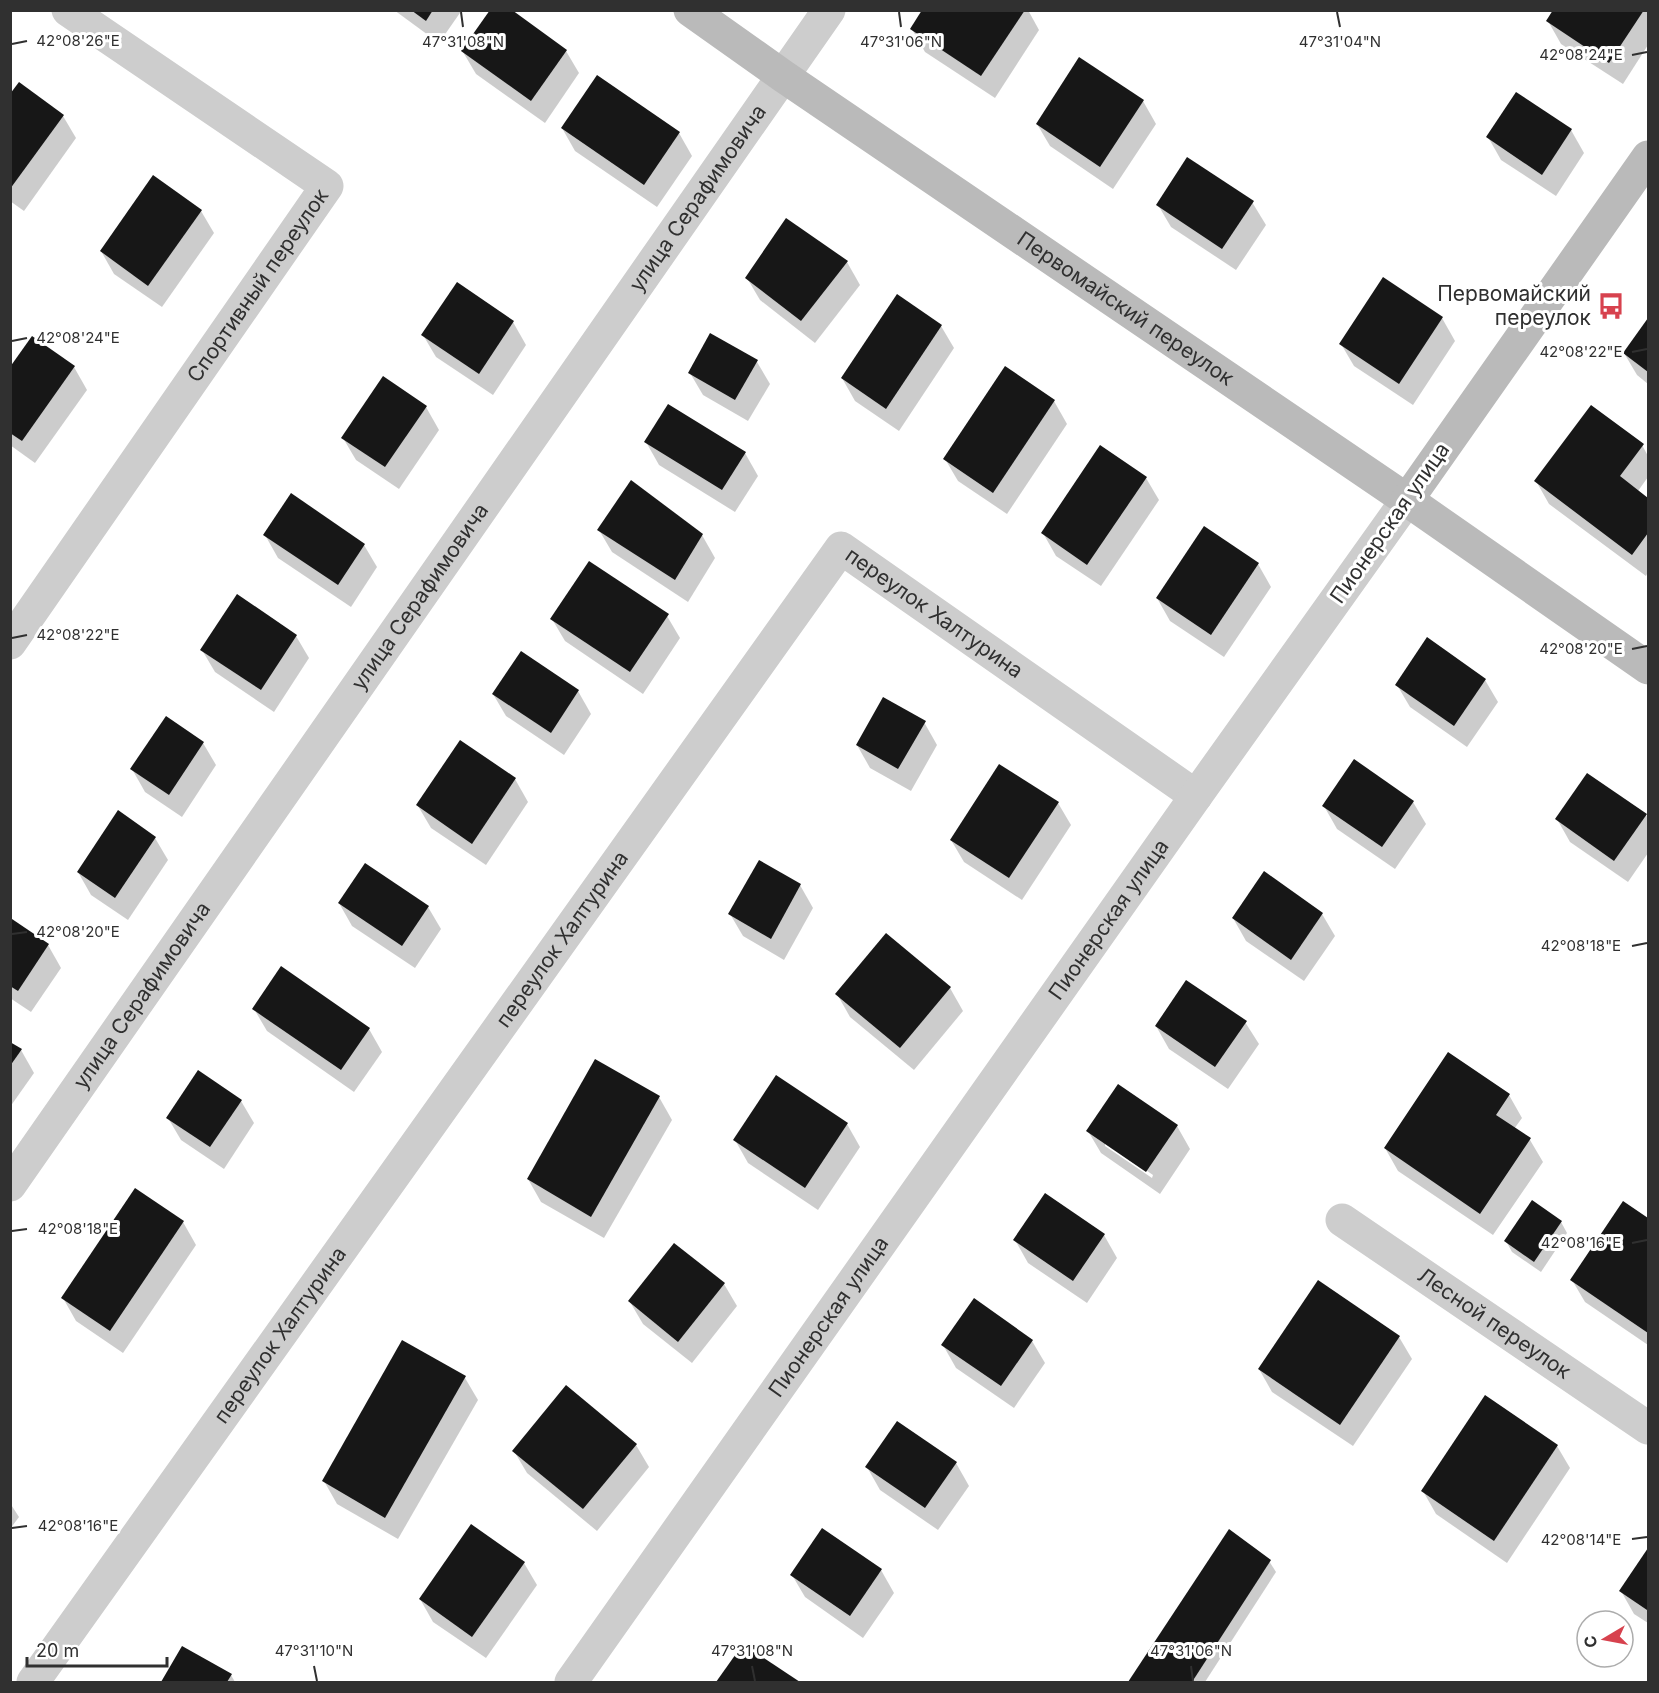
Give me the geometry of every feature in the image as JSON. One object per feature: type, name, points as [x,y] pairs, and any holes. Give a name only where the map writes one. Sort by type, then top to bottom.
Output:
[{"type":"street","name":"Спортивный переулок","points":[[10,643],[327,186],[68,10]]},
{"type":"street","name":"Первомайский переулок","points":[[690,10],[783,76],[1407,500],[1648,668]]},
{"type":"street","name":"улица Серафимовича","points":[[10,1185],[829,10]]},
{"type":"street","name":"Пионерская улица","points":[[571,1683],[1648,158]]},
{"type":"street","name":"переулок Халтурина","points":[[33,1683],[841,548],[1196,796]]},
{"type":"street","name":"Лесной переулок","points":[[1342,1220],[1648,1428]]},
{"type":"building","points":[[411,10],[433,10],[426,21]]},
{"type":"building","points":[[490,10],[512,10],[567,50],[531,101],[461,51]]},
{"type":"building","points":[[922,10],[1025,10],[981,76],[910,29]]},
{"type":"building","points":[[1553,10],[1644,10],[1609,63],[1546,21]]},
{"type":"building","points":[[1079,57],[1144,100],[1100,167],[1036,124]]},
{"type":"building","points":[[597,75],[680,132],[644,185],[561,128]]},
{"type":"building","points":[[19,82],[64,115],[10,189],[10,94]]},
{"type":"building","points":[[1516,92],[1572,129],[1542,175],[1486,137]]},
{"type":"building","points":[[1187,157],[1254,201],[1222,249],[1156,205]]},
{"type":"building","points":[[153,175],[202,210],[148,286],[100,251]]},
{"type":"building","points":[[786,218],[848,261],[801,321],[745,278]]},
{"type":"building","points":[[1383,277],[1443,317],[1399,384],[1339,344]]},
{"type":"building","points":[[457,282],[514,321],[479,374],[421,335]]},
{"type":"building","points":[[897,294],[942,325],[886,409],[841,378]]},
{"type":"building","points":[[1648,318],[1648,372],[1623,353]]},
{"type":"building","points":[[710,333],[758,360],[735,400],[688,373]]},
{"type":"building","points":[[32,336],[75,366],[22,441],[10,433],[10,367]]},
{"type":"building","points":[[1005,366],[1055,400],[993,493],[943,459]]},
{"type":"building","points":[[383,376],[427,406],[385,467],[341,438]]},
{"type":"building","points":[[668,404],[746,452],[722,490],[644,442]]},
{"type":"building","points":[[1591,405],[1644,444],[1620,476],[1648,498],[1648,533],[1632,555],[1534,481]]},
{"type":"building","points":[[1100,445],[1147,477],[1087,565],[1041,533]]},
{"type":"building","points":[[631,480],[703,534],[675,580],[597,530]]},
{"type":"building","points":[[291,493],[365,544],[338,585],[263,535]]},
{"type":"building","points":[[1204,526],[1259,563],[1211,635],[1156,598]]},
{"type":"building","points":[[589,561],[669,614],[630,672],[550,619]]},
{"type":"building","points":[[237,594],[297,635],[261,690],[200,650]]},
{"type":"building","points":[[1427,637],[1486,679],[1454,726],[1395,685]]},
{"type":"building","points":[[521,651],[579,690],[551,733],[492,694]]},
{"type":"building","points":[[883,697],[926,721],[898,769],[856,745]]},
{"type":"building","points":[[166,716],[204,742],[169,795],[130,769]]},
{"type":"building","points":[[460,740],[516,778],[472,844],[416,805]]},
{"type":"building","points":[[1354,759],[1414,801],[1382,847],[1322,806]]},
{"type":"building","points":[[999,764],[1059,802],[1009,878],[950,840]]},
{"type":"building","points":[[1587,773],[1647,814],[1614,861],[1555,819]]},
{"type":"building","points":[[118,810],[156,837],[115,898],[77,872]]},
{"type":"building","points":[[759,860],[801,884],[771,939],[728,914]]},
{"type":"building","points":[[365,863],[429,906],[402,946],[338,903]]},
{"type":"building","points":[[1264,871],[1323,913],[1291,960],[1232,918]]},
{"type":"building","points":[[12,919],[49,944],[18,991],[10,986],[10,922]]},
{"type":"building","points":[[886,933],[951,987],[900,1048],[835,994]]},
{"type":"building","points":[[281,966],[370,1028],[341,1070],[252,1009]]},
{"type":"building","points":[[1186,980],[1247,1021],[1215,1067],[1155,1026]]},
{"type":"building","points":[[10,1042],[22,1049],[10,1066]]},
{"type":"building","points":[[1448,1052],[1510,1094],[1496,1115],[1531,1138],[1480,1214],[1384,1148]]},
{"type":"building","points":[[595,1059],[660,1096],[591,1217],[527,1179]]},
{"type":"building","points":[[198,1070],[242,1100],[210,1147],[166,1118]]},
{"type":"building","points":[[776,1075],[848,1123],[805,1188],[733,1140]]},
{"type":"building","points":[[1118,1084],[1178,1125],[1146,1172],[1086,1131]]},
{"type":"building","points":[[135,1188],[184,1221],[110,1331],[61,1298]]},
{"type":"building","points":[[1045,1193],[1105,1234],[1073,1281],[1013,1240]]},
{"type":"building","points":[[1532,1200],[1562,1221],[1534,1262],[1504,1241]]},
{"type":"building","points":[[1623,1201],[1648,1218],[1648,1333],[1570,1280]]},
{"type":"building","points":[[674,1243],[725,1283],[678,1342],[628,1301]]},
{"type":"building","points":[[1318,1280],[1400,1336],[1340,1425],[1258,1369]]},
{"type":"building","points":[[974,1298],[1033,1340],[1001,1386],[941,1345]]},
{"type":"building","points":[[402,1340],[466,1376],[385,1518],[322,1481]]},
{"type":"building","points":[[566,1385],[637,1444],[583,1509],[512,1451]]},
{"type":"building","points":[[1485,1395],[1558,1445],[1494,1541],[1421,1491]]},
{"type":"building","points":[[897,1421],[957,1462],[925,1508],[865,1467]]},
{"type":"building","points":[[471,1524],[525,1562],[472,1637],[419,1599]]},
{"type":"building","points":[[822,1528],[882,1569],[850,1616],[790,1575]]},
{"type":"building","points":[[1229,1529],[1271,1560],[1192,1682],[1128,1682]]},
{"type":"building","points":[[1648,1548],[1648,1607],[1647,1610],[1619,1591]]},
{"type":"building","points":[[743,1644],[800,1682],[716,1682]]},
{"type":"building","points":[[182,1646],[232,1674],[227,1682],[161,1682]]},
{"type":"place","name":"Первомайский переулок","points":[[1611,306]]}]
